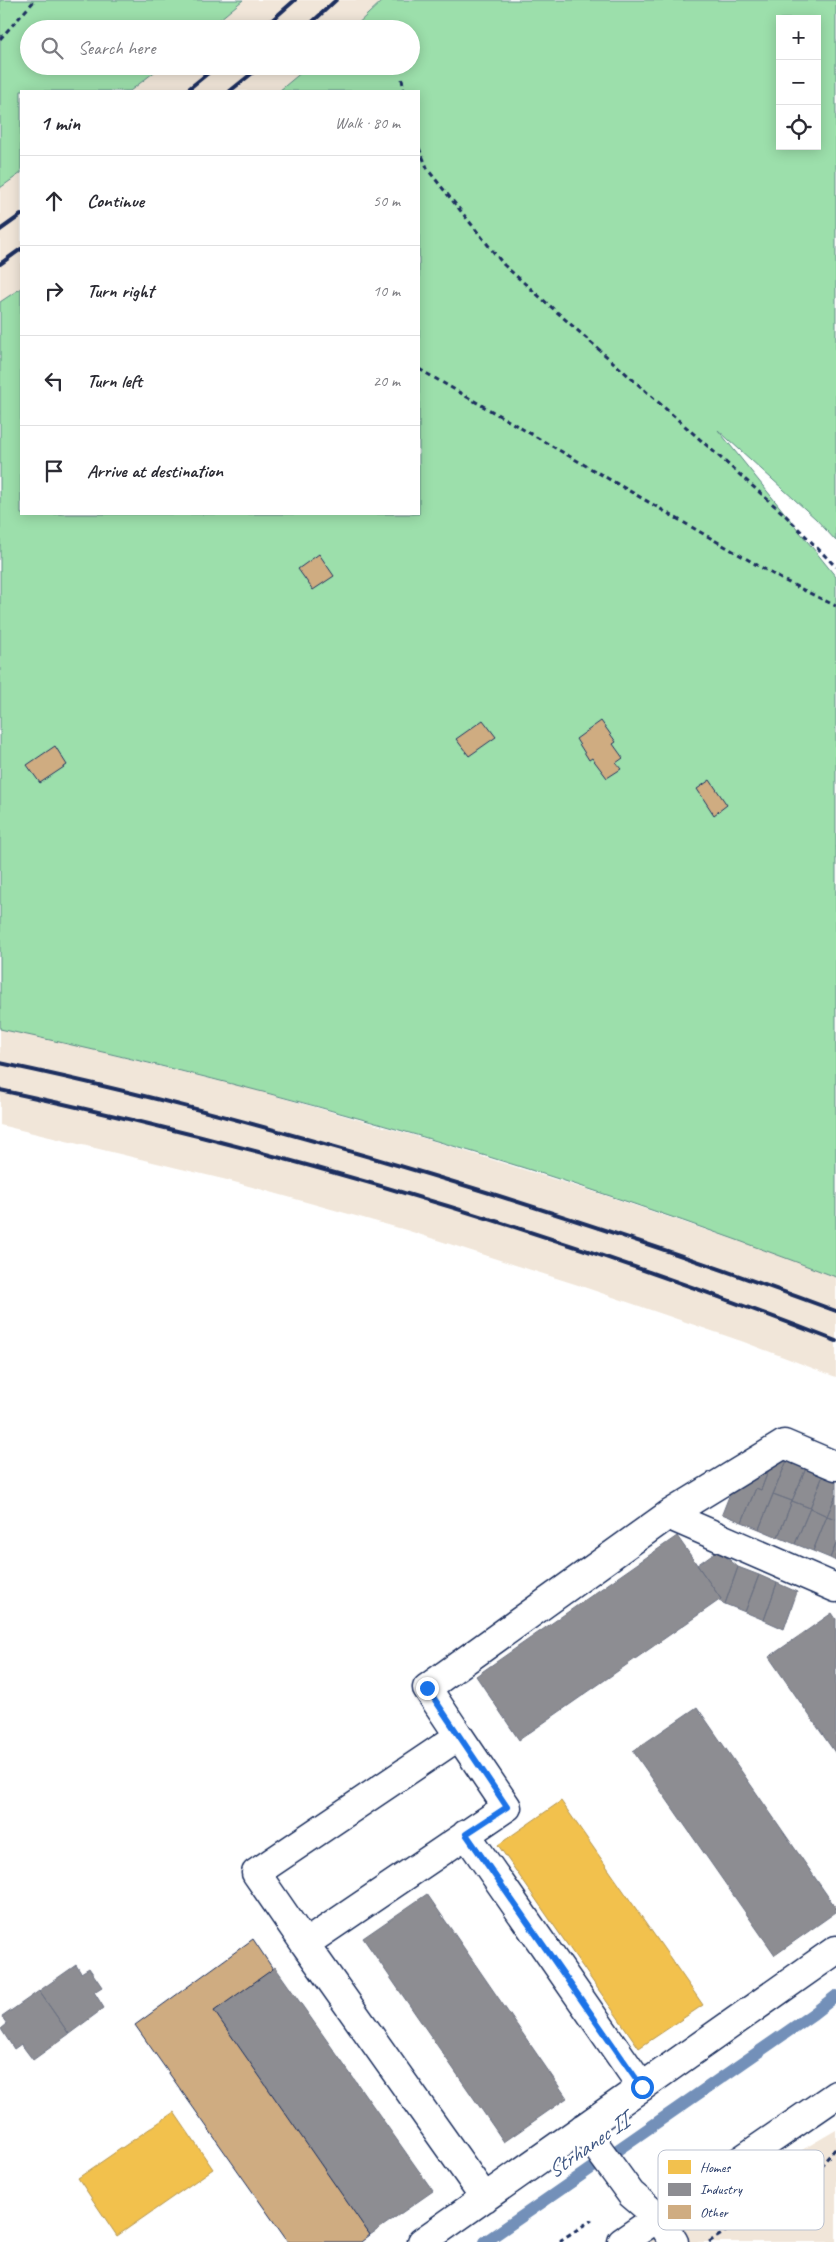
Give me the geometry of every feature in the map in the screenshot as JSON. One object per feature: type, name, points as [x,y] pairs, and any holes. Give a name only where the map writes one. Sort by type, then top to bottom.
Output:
[{"type":"street","points":[[305,1944],[507,1807],[427,1688],[668,1515],[784,1444],[836,1466]]},
{"type":"street","points":[[668,1515],[836,1588]]},
{"type":"street","points":[[459,1736],[256,1873],[485,2198]]},
{"type":"street","points":[[466,1834],[642,2087]]},
{"type":"street","points":[[422,2242],[485,2198],[588,2135],[642,2087],[836,1950]]},
{"type":"street","points":[[756,2150],[836,2095]]},
{"type":"street","points":[[588,2135],[631,2194],[658,2217],[622,2242]]},
{"type":"street","points":[[666,2230],[674,2242]]},
{"type":"path","points":[[0,38],[35,0]]},
{"type":"path","points":[[402,79],[404,90]]},
{"type":"path","points":[[420,150],[428,170],[504,265],[785,515],[836,568]]},
{"type":"path","points":[[420,370],[783,580],[836,606]]},
{"type":"path","points":[[824,2162],[836,2148]]},
{"type":"path","points":[[709,2242],[728,2230]]},
{"type":"shaded area","points":[[243,0],[383,0],[362,20],[219,20]]},
{"type":"shaded area","points":[[150,75],[298,75],[280,90],[131,90]]},
{"type":"shaded area","points":[[20,174],[20,289],[0,302],[0,188]]},
{"type":"shaded area","points":[[0,1029],[251,1089],[433,1141],[607,1196],[776,1254],[836,1277],[836,1377],[744,1342],[578,1285],[406,1230],[227,1180],[0,1125]]},
{"type":"shaded area","points":[[836,2130],[836,2242],[645,2242],[665,2230],[824,2230],[824,2150],[802,2150]]},
{"type":"green space","points":[[0,0],[243,0],[219,20],[20,20],[20,75],[150,75],[131,90],[20,90],[20,174],[0,188]]},
{"type":"green space","points":[[383,0],[836,0],[836,541],[816,519],[718,430],[836,577],[836,1277],[631,1203],[423,1137],[212,1079],[0,1029],[0,302],[20,289],[20,515],[420,515],[420,90],[280,90],[298,75],[420,75],[420,20],[362,20]]},
{"type":"building: Homes","points":[[561,1801],[703,2005],[639,2048],[498,1845]]},
{"type":"building: Homes","points":[[174,2112],[213,2169],[117,2236],[78,2178]]},
{"type":"building: Industry","points":[[788,1458],[759,1529],[742,1522],[756,1488],[761,1490],[772,1461]]},
{"type":"building: Industry","points":[[788,1458],[807,1466],[792,1501],[773,1494]]},
{"type":"building: Industry","points":[[772,1461],[761,1490],[756,1488],[742,1522],[722,1514],[737,1476]]},
{"type":"building: Industry","points":[[807,1466],[824,1473],[810,1508],[792,1501]]},
{"type":"building: Industry","points":[[824,1473],[836,1478],[836,1495],[827,1516],[810,1508]]},
{"type":"building: Industry","points":[[773,1494],[792,1501],[778,1537],[759,1529]]},
{"type":"building: Industry","points":[[836,1495],[836,1519],[827,1516]]},
{"type":"building: Industry","points":[[792,1501],[810,1508],[795,1544],[778,1537]]},
{"type":"building: Industry","points":[[810,1508],[827,1516],[813,1551],[795,1544]]},
{"type":"building: Industry","points":[[827,1516],[836,1519],[836,1544],[830,1558],[813,1551]]},
{"type":"building: Industry","points":[[677,1536],[721,1599],[519,1740],[476,1676]]},
{"type":"building: Industry","points":[[836,1544],[836,1561],[830,1558]]},
{"type":"building: Industry","points":[[718,1550],[738,1567],[725,1604],[719,1601],[721,1599],[697,1565]]},
{"type":"building: Industry","points":[[738,1567],[759,1575],[745,1612],[725,1604]]},
{"type":"building: Industry","points":[[759,1575],[777,1583],[764,1620],[745,1612]]},
{"type":"building: Industry","points":[[777,1583],[797,1592],[784,1629],[764,1620]]},
{"type":"building: Industry","points":[[832,1613],[836,1619],[836,1754],[769,1657]]},
{"type":"building: Industry","points":[[697,1707],[836,1908],[836,1912],[775,1955],[633,1751]]},
{"type":"building: Industry","points":[[427,1894],[567,2098],[504,2142],[363,1938]]},
{"type":"building: Industry","points":[[76,1965],[81,1973],[89,1968],[102,1987],[94,1992],[104,2008],[69,2034],[39,1991]]},
{"type":"building: Industry","points":[[275,1967],[433,2191],[370,2235],[214,2011]]},
{"type":"building: Industry","points":[[39,1991],[69,2034],[33,2060],[21,2044],[14,2049],[1,2029],[7,2024],[2,2017]]},
{"type":"building: Other","points":[[319,554],[334,576],[313,590],[298,569]]},
{"type":"building: Other","points":[[483,720],[496,737],[469,756],[456,739]]},
{"type":"building: Other","points":[[601,721],[616,742],[613,744],[623,758],[616,763],[621,769],[607,778],[592,758],[589,760],[576,739]]},
{"type":"building: Other","points":[[55,746],[67,765],[40,783],[27,765]]},
{"type":"building: Other","points":[[710,780],[727,805],[714,815],[697,789]]},
{"type":"building: Other","points":[[253,1939],[273,1969],[214,2011],[370,2235],[361,2242],[288,2242],[135,2025]]},
{"type":"waterway","name":"Strhanec II","points":[[485,2242],[813,2014],[836,1996]]},
{"type":"railway","points":[[272,20],[295,0]]},
{"type":"railway","points":[[315,20],[336,0]]},
{"type":"railway","points":[[187,90],[206,75]]},
{"type":"railway","points":[[231,90],[250,75]]},
{"type":"railway","points":[[0,230],[20,216]]},
{"type":"railway","points":[[0,264],[20,250]]},
{"type":"railway","points":[[0,1063],[125,1091],[373,1158],[624,1236],[836,1311]]},
{"type":"railway","points":[[0,1090],[212,1140],[318,1168],[423,1199],[528,1231],[632,1266],[836,1341]]},
{"type":"route","points":[[427,1688],[507,1807],[466,1834],[642,2087]]}]
